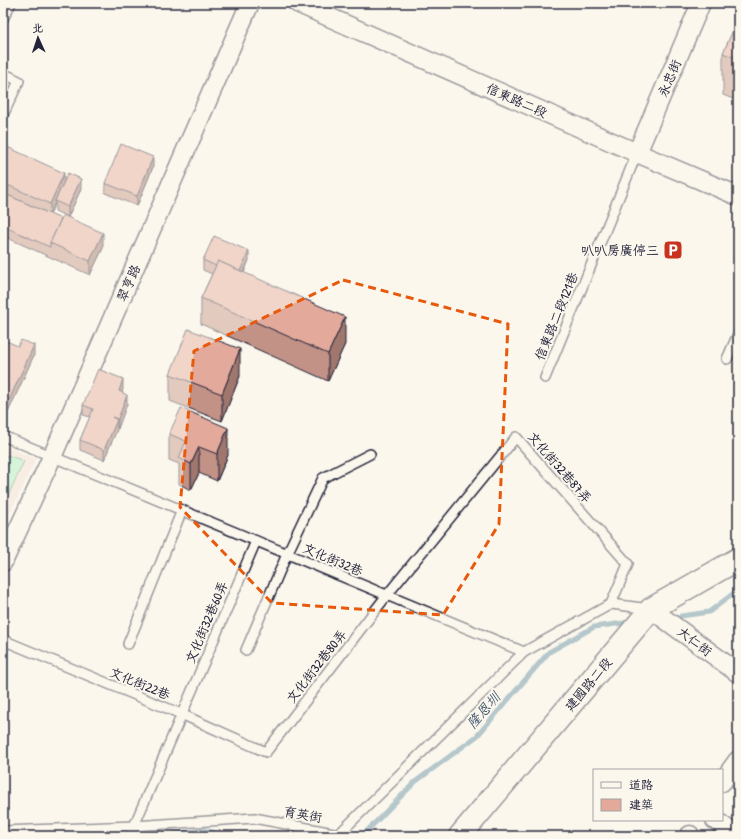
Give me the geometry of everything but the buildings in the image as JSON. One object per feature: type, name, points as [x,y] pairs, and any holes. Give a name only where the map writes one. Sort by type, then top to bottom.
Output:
[{"type":"street","name":"翠亨路","points":[[3,562],[52,456],[250,3]]},
{"type":"street","name":"信東路二段","points":[[296,3],[738,196]]},
{"type":"street","name":"永忠街","points":[[637,153],[701,3]]},
{"type":"street","name":"建國路二段","points":[[466,834],[651,609],[738,560]]},
{"type":"street","name":"大仁街","points":[[651,609],[738,673]]},
{"type":"street","points":[[723,781],[738,760]]},
{"type":"street","points":[[716,821],[737,836]]},
{"type":"lane","points":[[3,19],[10,3]]},
{"type":"lane","points":[[3,73],[19,80],[3,115]]},
{"type":"lane","name":"信東路二段121巷","points":[[545,378],[637,153]]},
{"type":"lane","points":[[727,359],[738,334]]},
{"type":"lane","name":"文化街32巷","points":[[3,436],[524,652]]},
{"type":"lane","name":"文化街32巷87弄","points":[[387,596],[516,437],[628,564],[611,604]]},
{"type":"lane","points":[[246,650],[287,554],[323,478],[370,454]]},
{"type":"lane","points":[[128,644],[182,510]]},
{"type":"lane","name":"文化街32巷60弄","points":[[133,832],[181,714],[256,541]]},
{"type":"lane","name":"文化街32巷80弄","points":[[266,752],[387,596]]},
{"type":"lane","points":[[524,652],[611,604],[651,609]]},
{"type":"lane","name":"文化街22巷","points":[[3,640],[181,714],[266,752]]},
{"type":"lane","name":"育英街","points":[[3,831],[133,832],[254,818],[339,834],[524,652]]},
{"type":"highlighted area","points":[[343,280],[508,324],[499,524],[443,615],[272,603],[180,507],[194,351]]},
{"type":"shaded area","points":[[3,445],[36,459],[3,528]]},
{"type":"green space","points":[[7,455],[24,461],[3,507],[3,463]]},
{"type":"waterway","name":"隆恩圳","points":[[681,616],[709,612],[738,590]]},
{"type":"waterway","name":"隆恩圳","points":[[362,836],[415,782],[477,736],[549,652],[594,627],[631,622]]},
{"type":"waterway","name":"隆恩圳","points":[[159,836],[204,830],[227,836]]},
{"type":"place","name":"叭叭房廣停三","points":[[673,250]]}]
